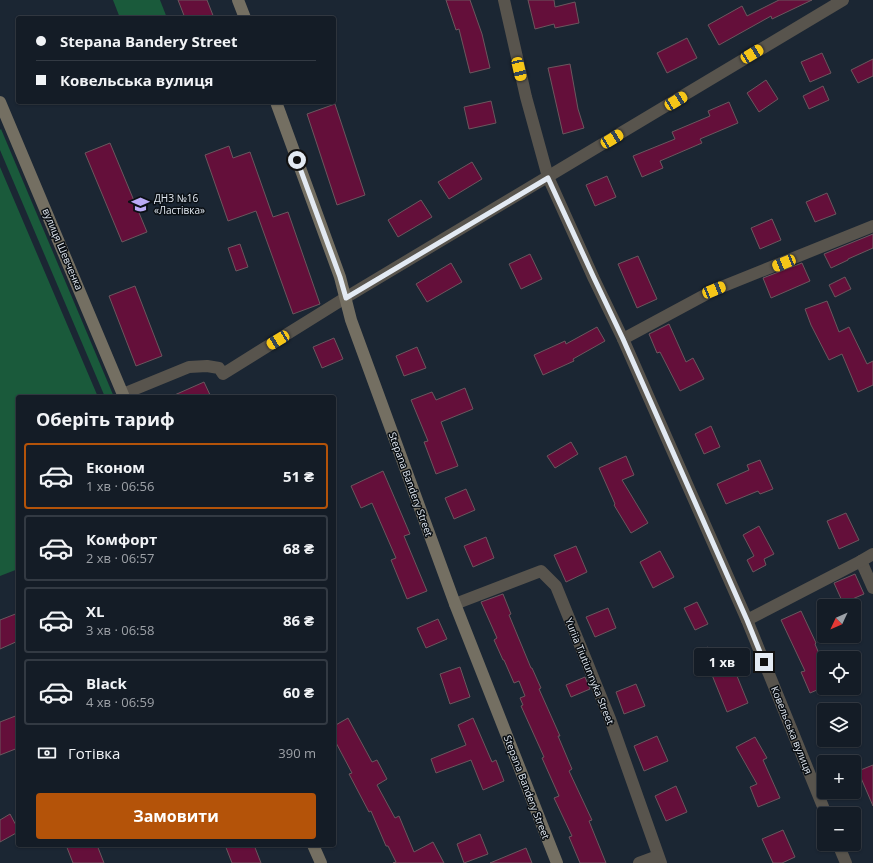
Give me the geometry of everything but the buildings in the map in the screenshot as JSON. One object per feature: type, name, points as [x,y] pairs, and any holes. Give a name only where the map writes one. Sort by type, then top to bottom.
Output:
[{"type":"street","points":[[238,0],[244,16]]},
{"type":"street","name":"Ковельська вулиця","points":[[504,0],[526,97],[548,178],[623,339],[747,620],[823,807]]},
{"type":"street","points":[[123,395],[189,367],[207,366],[219,368],[224,374],[346,298],[842,0]]},
{"type":"street","name":"вулиця Шевченка","points":[[0,102],[123,395]]},
{"type":"street","name":"Stepana Bandery Street","points":[[277,104],[340,277],[351,320],[455,604],[557,863]]},
{"type":"street","points":[[623,339],[714,290],[873,226]]},
{"type":"street","points":[[747,620],[873,554]]},
{"type":"street","points":[[861,561],[873,588]]},
{"type":"street","name":"Yuriia Tiutiunnyka Street","points":[[455,604],[541,571],[556,586],[610,719],[660,859]]},
{"type":"street","points":[[314,847],[321,863]]},
{"type":"street","points":[[841,851],[846,863]]},
{"type":"street","points":[[639,863],[660,859]]},
{"type":"green space","points":[[113,0],[160,0],[166,16],[119,16]]},
{"type":"green space","points":[[1,129],[113,395],[104,395],[0,150]]},
{"type":"green space","points":[[0,167],[97,395],[16,395],[16,570],[0,576]]},
{"type":"place","name":"ДНЗ №16 «Ластівка»","points":[[141,204]]},
{"type":"route","points":[[297,160],[340,277],[346,298],[548,178],[623,339],[747,620],[764,662]]}]
